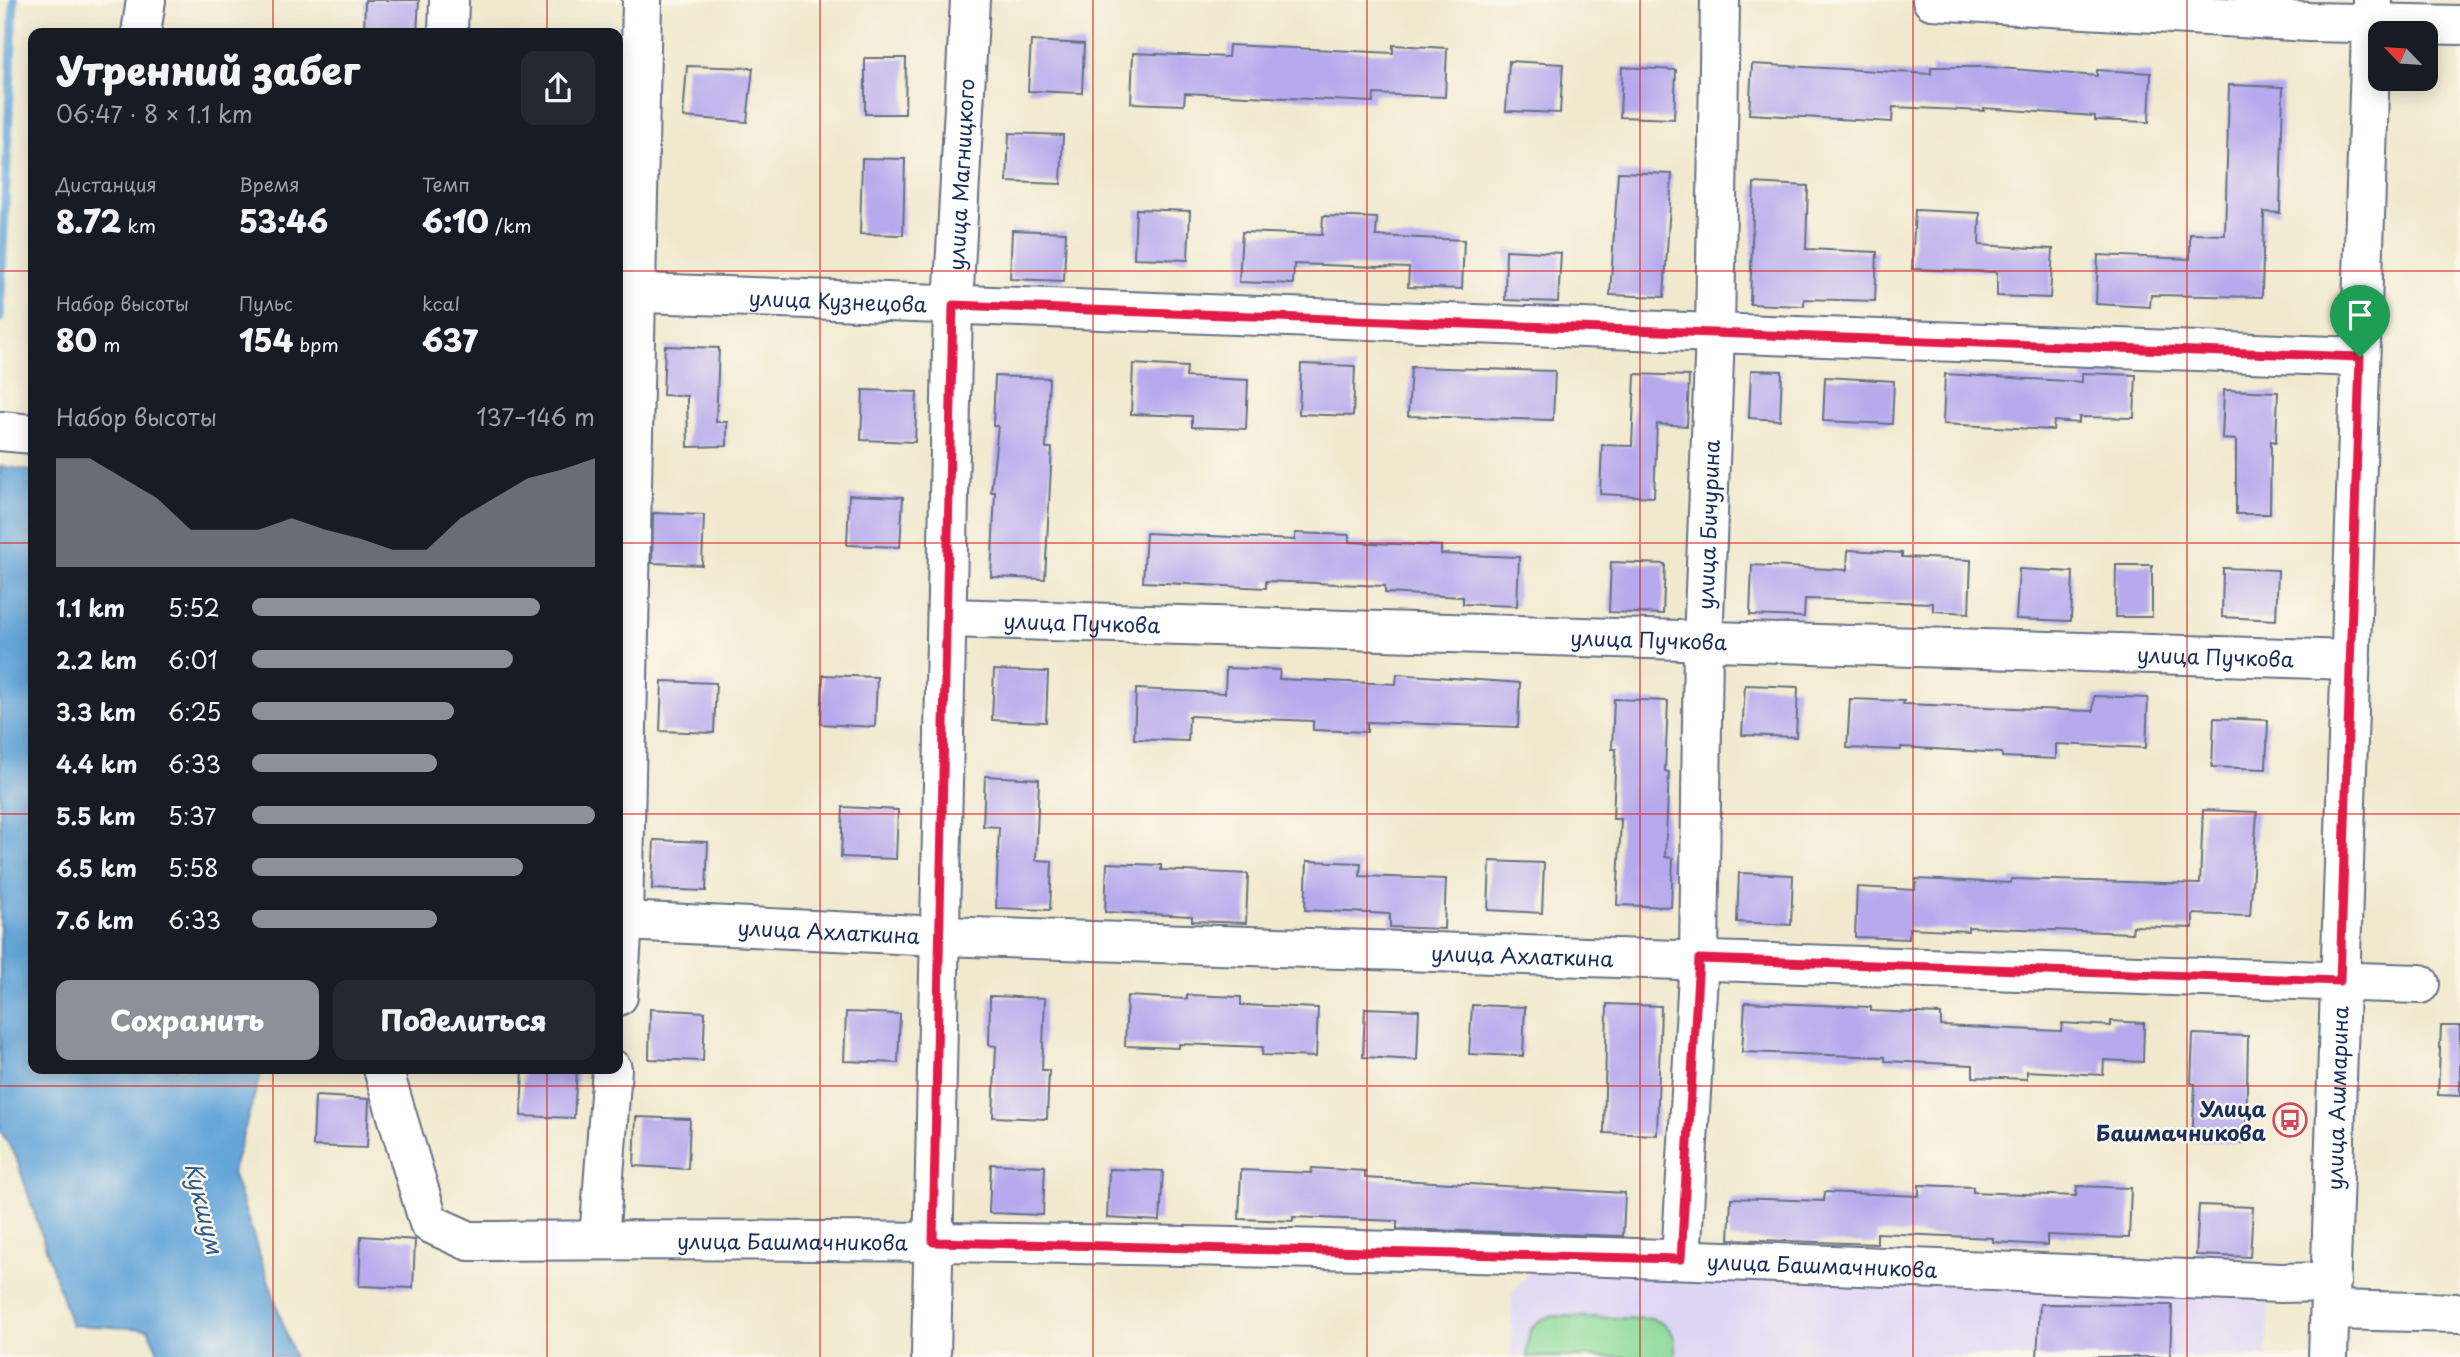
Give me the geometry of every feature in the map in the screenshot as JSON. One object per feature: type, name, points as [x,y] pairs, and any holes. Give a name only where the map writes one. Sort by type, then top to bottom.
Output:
[{"type":"street","points":[[142,28],[146,0]]},
{"type":"street","points":[[448,28],[449,0]]},
{"type":"street","points":[[623,921],[627,293],[642,0]]},
{"type":"street","name":"улица Магницкого","points":[[931,1357],[953,305],[970,0]]},
{"type":"street","name":"улица Бичурина","points":[[1681,1259],[1699,959],[1703,642],[1715,334],[1720,0]]},
{"type":"street","points":[[1932,0],[2309,22],[2372,11],[2460,25]]},
{"type":"street","name":"улица Ашмарина","points":[[2328,1357],[2372,11]]},
{"type":"street","name":"улица Кузнецова","points":[[627,293],[2360,357]]},
{"type":"street","points":[[0,431],[28,434]]},
{"type":"street","name":"улица Пучкова","points":[[947,618],[2351,660]]},
{"type":"street","name":"улица Ахлаткина","points":[[623,921],[940,936],[2420,984]]},
{"type":"street","name":"улица Башмачникова","points":[[384,1074],[429,1223],[470,1241],[933,1242],[1681,1259],[2280,1283],[2330,1296],[2460,1313]]},
{"type":"street","points":[[599,1240],[612,1074]]},
{"type":"shaded area","points":[[1530,1272],[2269,1292],[2267,1357],[1511,1357],[1512,1293]]},
{"type":"green space","points":[[1551,1316],[1652,1319],[1672,1332],[1675,1357],[1527,1357],[1530,1330],[1538,1322]]},
{"type":"water","points":[[0,466],[28,470],[28,1074],[261,1074],[232,1172],[294,1357],[160,1357],[148,1329],[71,1325],[16,1157],[0,1130]]},
{"type":"building","points":[[365,0],[419,0],[417,28],[364,28]]},
{"type":"building","points":[[1031,41],[1084,44],[1082,93],[1028,91]]},
{"type":"building","points":[[1229,45],[1393,53],[1393,45],[1447,48],[1445,97],[1374,94],[1373,102],[1185,93],[1184,105],[1131,103],[1133,53],[1228,57]]},
{"type":"building","points":[[865,58],[906,58],[905,114],[865,114]]},
{"type":"building","points":[[1509,61],[1563,64],[1560,113],[1506,111]]},
{"type":"building","points":[[1752,64],[1931,74],[1931,67],[1989,67],[2097,76],[2097,70],[2151,73],[2149,122],[2095,120],[2095,116],[1984,108],[1984,111],[1893,107],[1892,122],[1749,114]]},
{"type":"building","points":[[687,66],[753,68],[747,122],[683,117]]},
{"type":"building","points":[[1622,67],[1676,70],[1674,119],[1620,117]]},
{"type":"building","points":[[2229,85],[2283,87],[2280,213],[2264,212],[2262,297],[2151,295],[2150,307],[2096,304],[2098,255],[2190,259],[2190,234],[2225,235]]},
{"type":"building","points":[[1009,133],[1063,135],[1061,184],[1007,182]]},
{"type":"building","points":[[862,158],[905,159],[903,235],[860,234]]},
{"type":"building","points":[[1618,172],[1672,174],[1664,297],[1610,295]]},
{"type":"building","points":[[1754,183],[1808,186],[1806,249],[1877,252],[1875,301],[1804,299],[1804,306],[1750,304]]},
{"type":"building","points":[[1136,209],[1190,211],[1188,260],[1134,258]]},
{"type":"building","points":[[1915,210],[1980,213],[1979,245],[2053,249],[2050,298],[1997,296],[1997,272],[1912,269]]},
{"type":"building","points":[[1323,216],[1377,218],[1376,236],[1464,240],[1462,289],[1408,287],[1409,268],[1294,264],[1293,284],[1239,282],[1242,232],[1322,235]]},
{"type":"building","points":[[1012,230],[1066,232],[1064,281],[1010,279]]},
{"type":"building","points":[[1506,250],[1561,253],[1558,302],[1505,300]]},
{"type":"building","points":[[665,346],[719,348],[716,422],[727,422],[727,446],[688,447],[687,396],[663,395]]},
{"type":"building","points":[[1133,364],[1187,367],[1186,377],[1248,380],[1246,429],[1192,427],[1192,416],[1131,414]]},
{"type":"building","points":[[1301,364],[1355,366],[1353,416],[1299,414]]},
{"type":"building","points":[[1411,367],[1555,371],[1553,420],[1408,416]]},
{"type":"building","points":[[1751,370],[1782,371],[1780,420],[1749,418]]},
{"type":"building","points":[[2082,373],[2136,375],[2134,418],[2079,417],[2079,423],[2054,421],[2053,430],[1943,424],[1945,374],[2082,382]]},
{"type":"building","points":[[1635,374],[1689,376],[1687,426],[1657,424],[1654,497],[1600,494],[1602,445],[1632,446]]},
{"type":"building","points":[[995,376],[1049,378],[1046,448],[1052,448],[1045,579],[991,577],[995,492],[991,492],[998,426],[993,426]]},
{"type":"building","points":[[1825,377],[1894,381],[1892,424],[1823,421]]},
{"type":"building","points":[[863,390],[917,392],[915,442],[861,440]]},
{"type":"building","points":[[2224,390],[2278,392],[2276,442],[2271,441],[2270,514],[2236,514],[2236,440],[2222,439]]},
{"type":"building","points":[[849,495],[903,497],[900,547],[847,545]]},
{"type":"building","points":[[653,513],[704,515],[702,565],[652,563]]},
{"type":"building","points":[[1146,533],[1295,540],[1295,533],[1349,535],[1349,542],[1441,546],[1441,554],[1519,557],[1517,606],[1463,604],[1463,597],[1385,593],[1385,586],[1266,581],[1266,588],[1143,582]]},
{"type":"building","points":[[1848,550],[1902,553],[1902,557],[1971,560],[1969,613],[1933,611],[1933,603],[1805,599],[1804,617],[1750,615],[1752,565],[1847,570]]},
{"type":"building","points":[[1611,562],[1665,564],[1663,614],[1609,612]]},
{"type":"building","points":[[2116,565],[2152,565],[2152,617],[2115,617]]},
{"type":"building","points":[[2223,568],[2278,570],[2276,620],[2222,617]]},
{"type":"building","points":[[2019,569],[2073,572],[2071,621],[2016,619]]},
{"type":"building","points":[[1226,668],[1280,670],[1279,679],[1396,684],[1397,674],[1520,683],[1518,727],[1367,722],[1367,732],[1313,730],[1313,721],[1189,716],[1188,741],[1134,739],[1136,689],[1225,693]]},
{"type":"building","points":[[994,670],[1048,672],[1046,722],[992,720]]},
{"type":"building","points":[[823,675],[877,677],[875,727],[821,724]]},
{"type":"building","points":[[662,681],[716,683],[714,733],[660,731]]},
{"type":"building","points":[[1745,685],[1798,687],[1796,737],[1742,735]]},
{"type":"building","points":[[2094,696],[2148,698],[2146,748],[2056,744],[2056,759],[2002,757],[2002,753],[1901,747],[1901,750],[1847,748],[1850,699],[1904,701],[1903,704],[2093,711]]},
{"type":"building","points":[[1614,699],[1668,701],[1665,771],[1669,772],[1665,857],[1673,858],[1671,907],[1617,905],[1621,819],[1613,819],[1616,749],[1612,749]]},
{"type":"building","points":[[2214,718],[2268,720],[2266,769],[2212,767]]},
{"type":"building","points":[[985,776],[1039,779],[1036,860],[1052,861],[1050,910],[996,908],[999,827],[983,826]]},
{"type":"building","points":[[843,807],[898,810],[896,859],[841,857]]},
{"type":"building","points":[[2203,810],[2257,812],[2250,916],[2193,914],[2193,928],[2133,926],[2132,933],[1968,927],[1968,931],[1909,928],[1909,939],[1855,937],[1857,887],[1915,890],[1916,879],[2011,883],[2011,879],[2200,884]]},
{"type":"building","points":[[654,840],[708,842],[706,891],[652,889]]},
{"type":"building","points":[[1307,861],[1361,863],[1360,876],[1446,879],[1444,929],[1390,927],[1390,914],[1305,910]]},
{"type":"building","points":[[1490,861],[1544,863],[1542,913],[1488,910]]},
{"type":"building","points":[[1107,863],[1161,865],[1161,870],[1248,874],[1246,923],[1192,921],[1192,916],[1105,912]]},
{"type":"building","points":[[1739,873],[1793,875],[1791,925],[1737,922]]},
{"type":"building","points":[[1187,995],[1241,997],[1241,1005],[1318,1008],[1316,1057],[1262,1055],[1263,1047],[1179,1044],[1179,1048],[1125,1046],[1127,996],[1187,999]]},
{"type":"building","points":[[990,996],[1045,998],[1042,1070],[1049,1070],[1047,1119],[993,1117],[996,1046],[989,1045]]},
{"type":"building","points":[[1745,1002],[1871,1007],[1871,1011],[1941,1014],[1941,1026],[2061,1031],[2062,1023],[2111,1026],[2111,1021],[2144,1023],[2143,1062],[2104,1060],[2103,1075],[2027,1071],[2027,1079],[1973,1077],[1973,1065],[1885,1061],[1885,1057],[1742,1052]]},
{"type":"building","points":[[1607,1004],[1661,1006],[1657,1135],[1604,1133]]},
{"type":"building","points":[[1472,1005],[1525,1007],[1523,1056],[1469,1054]]},
{"type":"building","points":[[1365,1008],[1419,1010],[1417,1060],[1363,1057]]},
{"type":"building","points":[[650,1009],[705,1012],[703,1061],[649,1059]]},
{"type":"building","points":[[846,1012],[900,1014],[898,1063],[844,1061]]},
{"type":"building","points":[[2441,1026],[2460,1026],[2460,1096],[2438,1095]]},
{"type":"building","points":[[2193,1034],[2248,1036],[2246,1143],[2192,1141],[2195,1084],[2191,1083]]},
{"type":"building","points":[[523,1074],[577,1074],[574,1118],[521,1116]]},
{"type":"building","points":[[315,1096],[369,1099],[367,1148],[313,1146]]},
{"type":"building","points":[[636,1117],[690,1119],[688,1169],[634,1166]]},
{"type":"building","points":[[991,1164],[1045,1166],[1043,1215],[989,1213]]},
{"type":"building","points":[[1312,1168],[1365,1171],[1365,1178],[1625,1193],[1623,1236],[1397,1229],[1397,1221],[1293,1217],[1293,1221],[1239,1219],[1241,1170],[1311,1173]]},
{"type":"building","points":[[1109,1169],[1163,1171],[1160,1221],[1107,1218]]},
{"type":"building","points":[[1919,1185],[1973,1187],[1973,1192],[2076,1196],[2077,1186],[2131,1188],[2129,1238],[2047,1235],[2047,1245],[1993,1242],[1993,1238],[1877,1233],[1877,1244],[1729,1239],[1731,1198],[1824,1201],[1825,1192],[1919,1196]]},
{"type":"building","points":[[2199,1205],[2253,1207],[2250,1257],[2196,1255]]},
{"type":"building","points":[[361,1236],[415,1240],[413,1288],[359,1286]]},
{"type":"building","points":[[2040,1304],[2172,1305],[2170,1357],[2037,1357]]},
{"type":"waterway","name":"Кукшум","points":[[0,318],[14,0]]},
{"type":"place","name":"Улица Башмачникова","points":[[2290,1120]]},
{"type":"route","points":[[953,305],[2360,357],[2340,981],[1699,959],[1681,1259],[933,1242],[953,305]]}]
